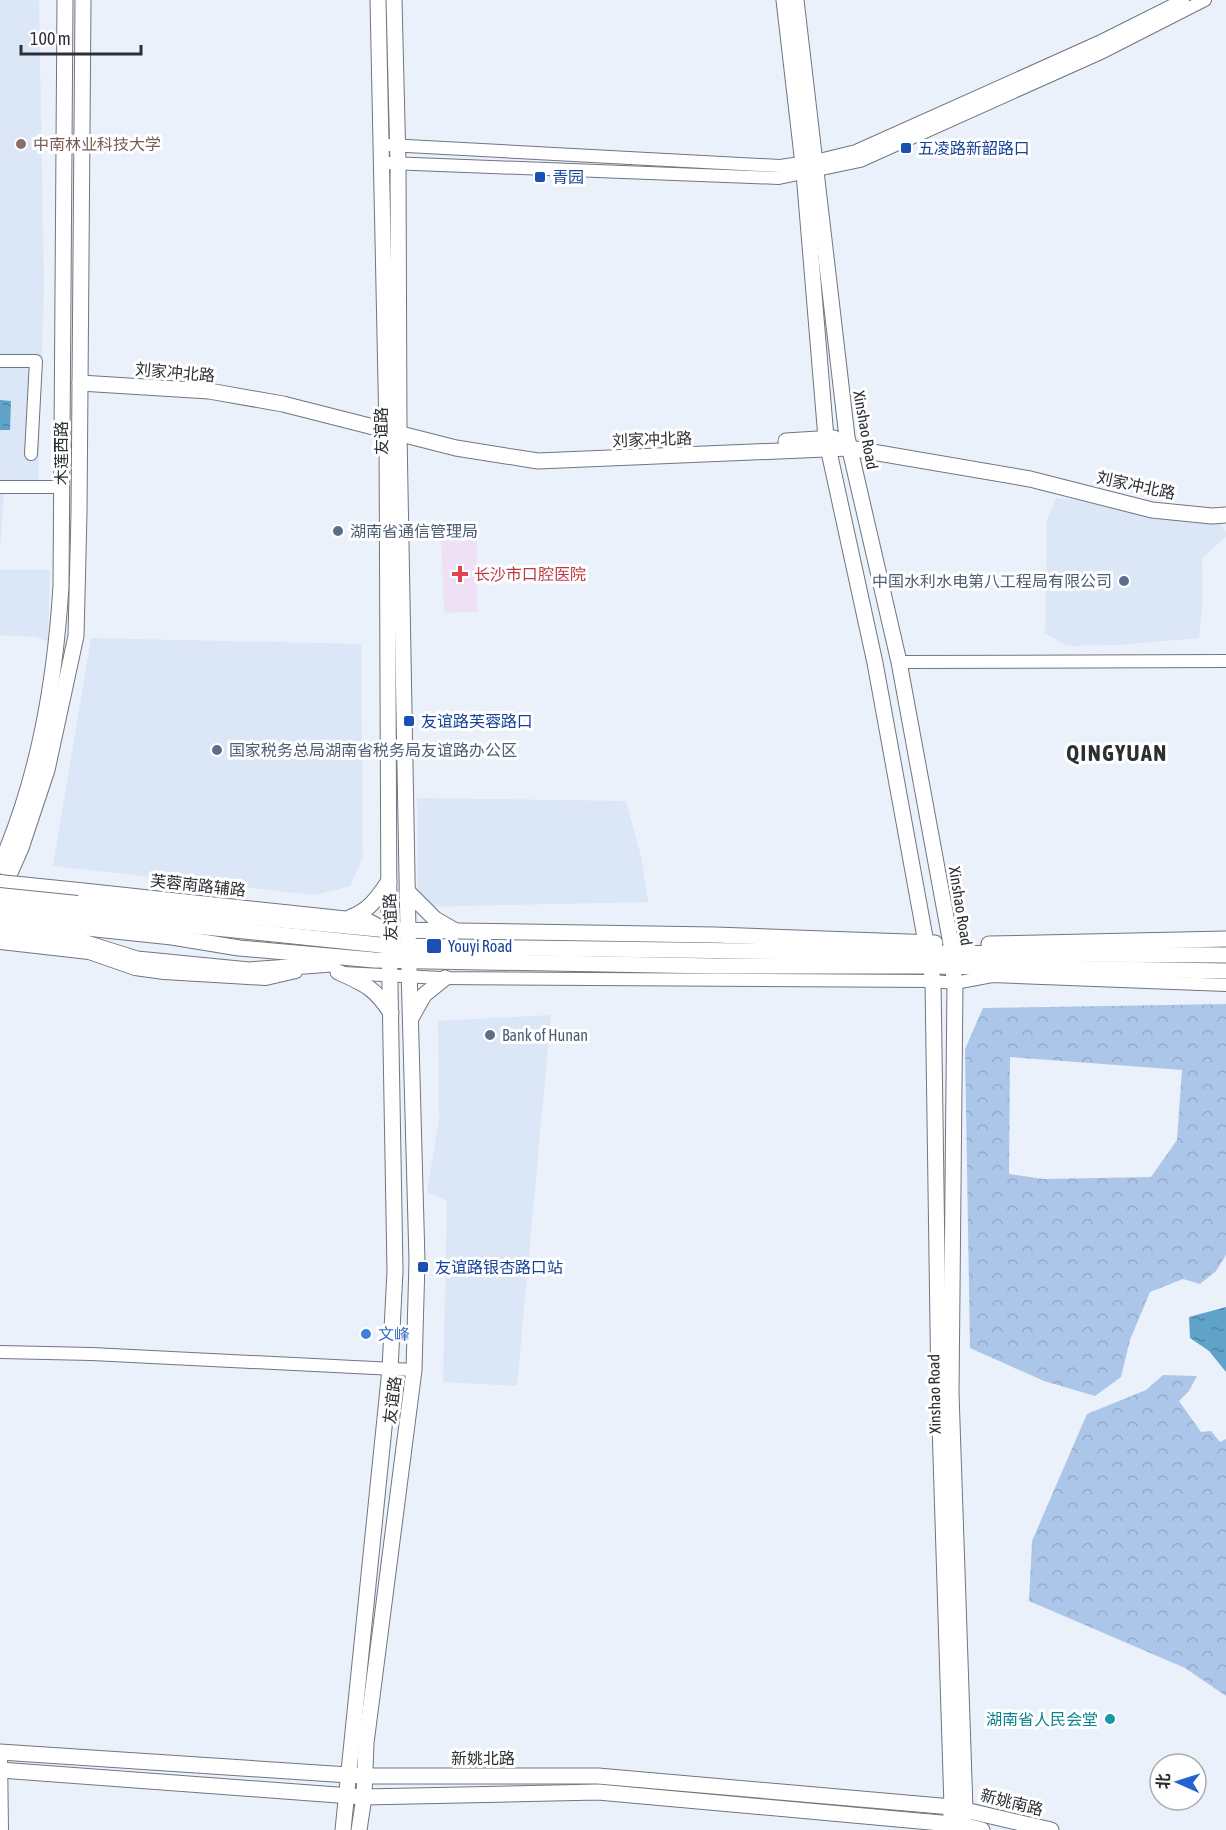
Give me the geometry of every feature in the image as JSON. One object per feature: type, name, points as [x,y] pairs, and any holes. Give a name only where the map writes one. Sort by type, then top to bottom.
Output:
[{"type":"main road","name":"木莲西路","points":[[0,866],[10,844],[35,767],[50,699],[58,640],[61,586],[65,0]]},
{"type":"main road","name":"木莲西路","points":[[0,895],[21,848],[47,770],[76,636],[83,0]]},
{"type":"main road","name":"友谊路","points":[[359,1830],[364,1797],[366,1743],[414,1370],[417,1261],[393,429],[380,145],[378,0]]},
{"type":"main road","name":"友谊路","points":[[344,1830],[390,1369],[395,1270],[389,930],[393,429],[398,164],[394,0]]},
{"type":"main road","name":"Xinshao Road","points":[[784,0],[848,442],[899,662],[952,962],[951,1393],[958,1808],[956,1828]]},
{"type":"main road","name":"Xinshao Road","points":[[796,0],[827,443],[898,778],[929,960],[939,1393],[958,1808]]},
{"type":"main road","name":"刘家冲北路","points":[[80,381],[209,391],[283,404],[393,429],[538,453],[848,442],[1032,471],[1153,502],[1226,506]]},
{"type":"main road","name":"刘家冲北路","points":[[848,442],[1030,479],[1152,510],[1212,516],[1226,515]]},
{"type":"main road","points":[[351,917],[361,914],[372,904],[389,881]]},
{"type":"main road","points":[[407,891],[435,919],[456,931]]},
{"type":"main road","points":[[0,895],[389,930],[715,935],[952,962],[1226,971]]},
{"type":"main road","points":[[0,906],[239,948],[374,960]]},
{"type":"main road","points":[[295,936],[332,915]]},
{"type":"main road","points":[[0,919],[76,920],[295,936],[390,953],[929,960]]},
{"type":"main road","points":[[0,932],[83,942],[137,959],[249,970],[305,969]]},
{"type":"main road","points":[[952,962],[1226,939]]},
{"type":"main road","points":[[267,970],[374,960],[390,953]]},
{"type":"main road","points":[[952,962],[1226,955]]},
{"type":"main road","points":[[338,972],[363,983],[380,996],[392,1014]]},
{"type":"main road","points":[[411,1018],[424,995],[445,978]]},
{"type":"main road","name":"新姚北路","points":[[0,1752],[364,1776],[598,1776],[958,1808]]},
{"type":"main road","points":[[1,1771],[364,1797],[598,1792],[982,1830]]},
{"type":"main road","name":"新姚南路","points":[[958,1808],[1051,1830]]},
{"type":"street","points":[[380,145],[809,167],[860,161],[1103,52],[1161,11],[1183,0]]},
{"type":"street","points":[[1161,11],[1205,0]]},
{"type":"street","points":[[381,163],[779,178],[809,167]]},
{"type":"street","points":[[0,361],[36,361],[31,454]]},
{"type":"street","points":[[0,487],[62,487]]},
{"type":"street","points":[[899,662],[1226,662]]},
{"type":"street","name":"芙蓉南路辅路","points":[[0,881],[351,917],[369,920],[389,930]]},
{"type":"street","points":[[0,943],[89,953],[135,969],[164,973],[266,979],[305,969],[445,978],[929,960],[952,962],[992,976],[1226,985]]},
{"type":"street","points":[[0,1352],[92,1354],[414,1370]]},
{"type":"street","points":[[0,1752],[2,1830]]},
{"type":"shaded area","name":"中南林业科技大学","points":[[0,0],[39,0],[44,288],[38,482],[5,479],[0,551]]},
{"type":"shaded area","name":"中国水利水电第八工程局有限公司","points":[[1056,498],[1076,500],[1134,513],[1221,523],[1226,537],[1202,558],[1203,603],[1199,638],[1118,645],[1067,646],[1045,633],[1047,519]]},
{"type":"shaded area","name":"长沙市口腔医院","points":[[477,535],[477,612],[444,613],[441,537]]},
{"type":"shaded area","points":[[0,570],[50,570],[48,641],[35,637],[0,635]]},
{"type":"shaded area","name":"国家税务总局湖南省税务局友谊路办公区","points":[[91,638],[361,644],[363,857],[350,886],[315,895],[53,866]]},
{"type":"shaded area","points":[[417,798],[626,801],[642,860],[648,902],[418,907]]},
{"type":"shaded area","points":[[551,1015],[517,1386],[443,1382],[447,1201],[427,1192],[439,1119],[438,1021]]},
{"type":"green space","points":[[1226,1004],[1226,1255],[1216,1271],[1200,1284],[1183,1279],[1150,1292],[1130,1340],[1121,1377],[1095,1396],[1044,1381],[970,1348],[965,1049],[983,1008]],"holes":[[[1010,1057],[1182,1070],[1177,1140],[1151,1177],[1044,1179],[1009,1174]]]},
{"type":"green space","points":[[1163,1375],[1197,1376],[1189,1391],[1179,1401],[1201,1432],[1211,1431],[1220,1442],[1226,1439],[1226,1696],[1185,1668],[1029,1601],[1032,1541],[1087,1414],[1146,1390]]},
{"type":"water","points":[[0,400],[11,401],[10,430],[0,430]]},
{"type":"water","points":[[1226,1307],[1226,1372],[1209,1351],[1190,1338],[1189,1317]]},
{"type":"place","name":"中南林业科技大学","points":[[21,144]]},
{"type":"place","name":"五凌路新韶路口","points":[[906,148]]},
{"type":"place","name":"青园","points":[[540,177]]},
{"type":"place","name":"湖南省通信管理局","points":[[338,531]]},
{"type":"place","name":"长沙市口腔医院","points":[[460,574]]},
{"type":"place","name":"中国水利水电第八工程局有限公司","points":[[1124,581]]},
{"type":"place","name":"友谊路芙蓉路口","points":[[409,721]]},
{"type":"place","name":"国家税务总局湖南省税务局友谊路办公区","points":[[217,750]]},
{"type":"place","name":"Youyi Road","points":[[434,946]]},
{"type":"place","name":"Bank of Hunan","points":[[490,1035]]},
{"type":"place","name":"友谊路银杏路口站","points":[[423,1267]]},
{"type":"place","name":"文峰","points":[[366,1334]]},
{"type":"place","name":"湖南省人民会堂","points":[[1110,1719]]},
{"type":"district","name":"QINGYUAN","points":[[1117,753]]}]
